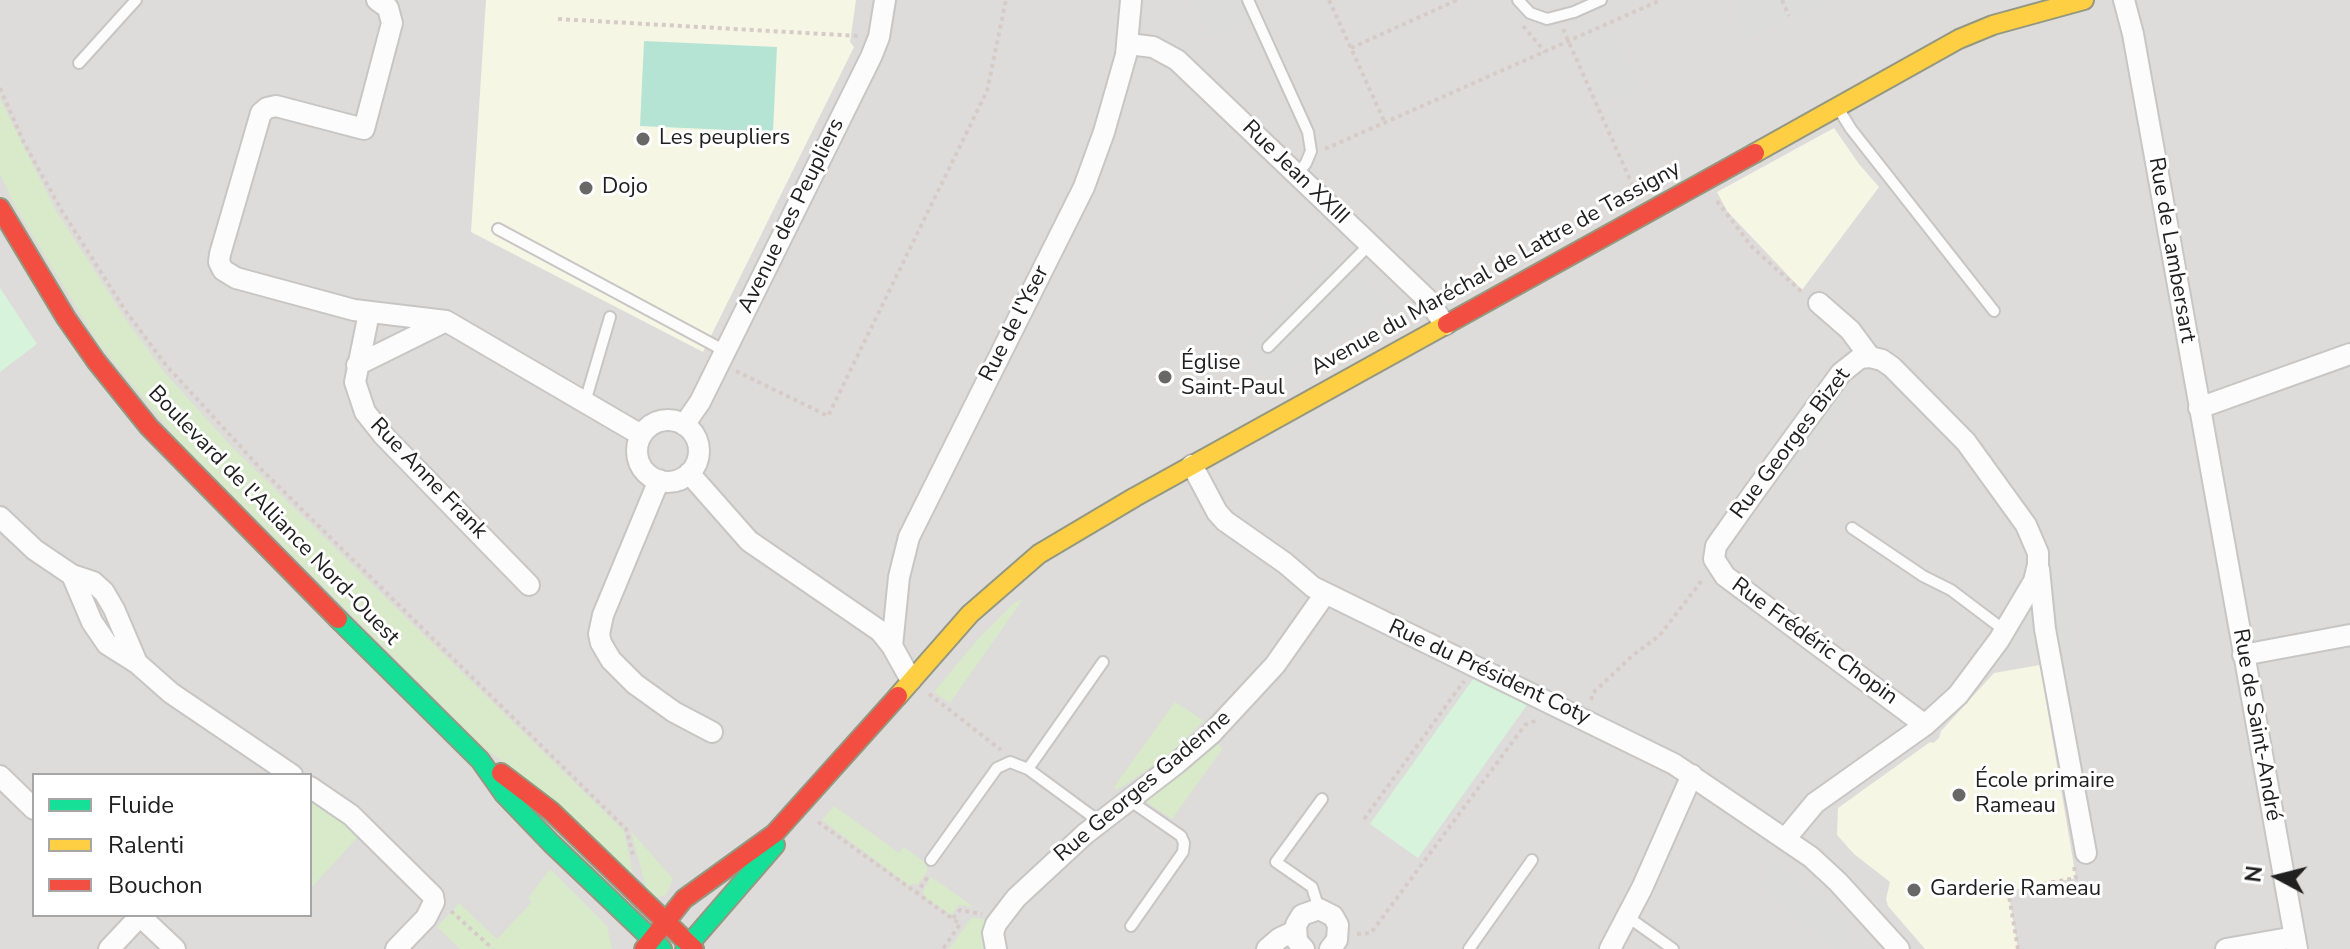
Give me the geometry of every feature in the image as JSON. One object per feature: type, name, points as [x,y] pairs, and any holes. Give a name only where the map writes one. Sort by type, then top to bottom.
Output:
[{"type":"main road","name":"Avenue du Maréchal de Lattre de Tassigny","points":[[652,946],[665,921],[702,884],[774,834],[800,808],[988,595],[1022,566],[1080,528],[1192,465],[1975,31],[2084,0]]},
{"type":"main road","name":"Boulevard de l'Alliance Nord-Ouest","points":[[0,208],[66,318],[149,427],[480,760],[509,800],[652,946]]},
{"type":"main road","name":"Boulevard de l'Alliance Nord-Ouest","points":[[480,760],[517,783],[551,811],[690,948]]},
{"type":"main road","name":"Avenue du Maréchal de Lattre de Tassigny","points":[[690,948],[760,864],[800,808]]},
{"type":"street","points":[[377,0],[388,8],[392,23],[364,129],[276,106],[261,113],[219,262],[223,270],[236,278],[369,313],[446,321],[641,435]]},
{"type":"street","name":"Avenue des Peupliers","points":[[684,425],[700,402],[879,37],[885,0]]},
{"type":"street","name":"Rue de l'Yser","points":[[892,646],[902,560],[909,537],[1084,187],[1113,105],[1129,44],[1131,0]]},
{"type":"street","name":"Rue de Lambersart","points":[[2124,0],[2133,34],[2215,500]]},
{"type":"street","name":"Rue Jean XXIII","points":[[1129,44],[1153,47],[1177,60],[1428,300],[1445,325]]},
{"type":"street","points":[[1819,303],[1850,330],[1870,357]]},
{"type":"street","name":"Rue Anne Frank","points":[[369,313],[357,365],[355,382],[358,398],[374,425],[529,585]]},
{"type":"street","points":[[357,365],[446,321]]},
{"type":"street","points":[[2199,408],[2350,354]]},
{"type":"street","name":"Rue Georges Bizet","points":[[1713,552],[1841,373],[1854,361],[1870,357],[1892,367],[1966,442],[2026,525],[2038,553],[2051,662],[2086,853]]},
{"type":"street","points":[[660,421],[684,425],[696,439],[698,448],[698,457],[689,473],[675,481],[650,476],[639,462],[641,435],[660,421]]},
{"type":"street","name":"Rue du Président Coty","points":[[1192,465],[1225,521],[1325,594],[1585,718],[1692,775],[1811,857],[1899,949]]},
{"type":"street","points":[[689,473],[749,541],[873,625],[892,646],[911,680]]},
{"type":"street","points":[[659,480],[603,615],[599,634],[611,660],[635,684],[674,712],[712,732]]},
{"type":"street","name":"Rue de Saint-André","points":[[2215,500],[2296,943]]},
{"type":"street","points":[[0,517],[35,550],[72,575],[92,622],[107,644],[137,663],[171,693],[289,773]]},
{"type":"street","name":"Rue Frédéric Chopin","points":[[1713,552],[1715,565],[1725,576],[1925,725]]},
{"type":"street","points":[[1786,838],[1815,803],[1925,725],[1958,695],[1981,667],[2004,630],[2034,581],[2038,565]]},
{"type":"street","name":"Rue Georges Gadenne","points":[[1000,916],[1064,851],[1177,763],[1231,714],[1275,665],[1325,594]]},
{"type":"street","points":[[2243,655],[2350,635]]},
{"type":"street","points":[[1610,949],[1628,917],[1692,775]]},
{"type":"street","points":[[0,776],[32,807]]},
{"type":"street","points":[[312,788],[351,815],[429,889],[434,902],[426,918],[396,949]]},
{"type":"street","points":[[1267,949],[1280,938],[1300,940],[1302,915],[1319,909],[1333,916],[1339,930],[1337,940],[1330,949]]},
{"type":"street","points":[[995,946],[996,924],[1000,916]]},
{"type":"street","points":[[109,949],[139,917]]},
{"type":"street","points":[[141,917],[175,949]]},
{"type":"street","points":[[2226,949],[2296,943]]},
{"type":"lane","points":[[79,63],[136,0]]},
{"type":"lane","points":[[1248,0],[1308,132],[1311,151],[1297,175]]},
{"type":"lane","points":[[1518,0],[1530,13],[1547,19],[1601,0]]},
{"type":"lane","points":[[1837,106],[1851,129],[1994,311]]},
{"type":"lane","points":[[498,229],[722,357]]},
{"type":"lane","points":[[1268,347],[1370,244]]},
{"type":"lane","points":[[585,402],[610,317]]},
{"type":"lane","points":[[1852,528],[1923,576],[1951,590],[2004,630]]},
{"type":"lane","points":[[1024,767],[1103,662]]},
{"type":"lane","points":[[931,860],[997,768],[1010,762],[1024,767],[1100,822]]},
{"type":"lane","points":[[1319,909],[1312,887],[1276,862],[1322,799]]},
{"type":"lane","points":[[1129,800],[1181,836],[1184,843],[1183,852],[1131,926]]},
{"type":"lane","points":[[1469,949],[1532,860]]},
{"type":"lane","points":[[1628,917],[1673,949]]},
{"type":"path","points":[[722,357],[828,416],[987,91],[1006,0]]},
{"type":"path","points":[[1329,0],[1385,123]]},
{"type":"path","points":[[1351,48],[1457,0]]},
{"type":"path","points":[[1311,151],[1327,149],[1661,0]]},
{"type":"path","points":[[1782,0],[1789,16]]},
{"type":"path","points":[[1557,16],[1645,213]]},
{"type":"path","points":[[558,19],[879,37]]},
{"type":"path","points":[[0,88],[24,143],[62,211],[125,310],[165,364],[261,469],[626,829],[635,859]]},
{"type":"path","points":[[1704,180],[1725,214],[1752,247],[1795,288],[1819,303]]},
{"type":"path","points":[[1585,718],[1593,693],[1632,656],[1660,635],[1707,574],[1713,552]]},
{"type":"path","points":[[1364,819],[1476,666]]},
{"type":"path","points":[[911,680],[1024,767]]},
{"type":"path","points":[[1339,930],[1371,933],[1525,725],[1537,721],[1549,701]]},
{"type":"path","points":[[800,808],[960,924],[943,949]]},
{"type":"path","points":[[2018,949],[2008,890],[2076,878],[2073,858],[2086,853]]},
{"type":"path","points":[[916,894],[930,873],[931,860]]},
{"type":"path","points":[[434,902],[461,918],[493,949]]},
{"type":"path","points":[[953,918],[960,910],[1000,916]]},
{"type":"shaded area","points":[[0,0],[2350,0],[2350,949],[0,949]]},
{"type":"shaded area","name":"Les peupliers","points":[[486,0],[856,0],[850,42],[854,47],[703,352],[471,232]]},
{"type":"shaded area","points":[[1193,0],[1249,0],[1257,17],[1210,38]]},
{"type":"shaded area","points":[[1730,0],[1832,0],[1833,1],[1747,39]]},
{"type":"shaded area","points":[[1612,26],[1639,89],[1600,106],[1572,43]]},
{"type":"shaded area","points":[[1834,128],[1879,187],[1802,290],[1727,211],[1717,192]]},
{"type":"shaded area","points":[[1335,255],[1395,308],[1273,380],[1241,350]]},
{"type":"shaded area","points":[[1850,374],[1855,390],[1783,490],[1777,472]]},
{"type":"shaded area","points":[[2051,557],[2060,573],[2073,649],[1987,668]]},
{"type":"shaded area","name":"École primaire Rameau","points":[[2040,665],[2076,878],[2008,891],[2018,949],[1925,949],[1888,906],[1886,899],[1890,882],[1854,854],[1837,835],[1838,808],[1939,738],[1941,731],[1994,673]]},
{"type":"shaded area","points":[[1771,859],[1850,923],[1849,938],[1842,949],[1833,949],[1758,886],[1769,875]]},
{"type":"green space","points":[[644,41],[777,47],[773,132],[640,126]]},
{"type":"green space","points":[[0,99],[56,211],[164,372],[232,447],[624,831],[635,885],[522,775],[484,748],[176,438],[99,344],[17,210],[0,174]]},
{"type":"green space","points":[[0,288],[37,344],[0,372]]},
{"type":"green space","points":[[1023,599],[950,703],[934,692],[978,639],[1013,604]]},
{"type":"green space","points":[[1473,679],[1527,705],[1418,858],[1370,824]]},
{"type":"green space","points":[[1175,702],[1204,721],[1166,757],[1117,790],[1114,787]]},
{"type":"green space","points":[[1214,742],[1223,748],[1172,819],[1143,800]]},
{"type":"green space","points":[[312,801],[339,818],[358,837],[312,887]]},
{"type":"green space","points":[[834,806],[899,853],[904,847],[927,864],[927,872],[918,884],[908,885],[822,820]]},
{"type":"green space","points":[[631,831],[673,879],[666,895],[648,895]]},
{"type":"green space","points":[[550,869],[607,926],[612,949],[460,949],[437,927],[459,903],[497,939],[532,902],[528,898]]},
{"type":"green space","points":[[931,877],[974,907],[959,905],[951,915],[924,897],[923,891]]},
{"type":"green space","points":[[972,917],[990,921],[990,949],[949,949]]},
{"type":"traffic: fast","points":[[338,619],[480,760],[504,794],[551,843],[662,949]]},
{"type":"traffic: fast","points":[[685,949],[775,845]]},
{"type":"traffic: slow","points":[[1755,153],[1959,39],[1993,25],[2084,0]]},
{"type":"traffic: slow","points":[[898,696],[970,614],[1039,554],[1135,497],[1447,324]]},
{"type":"traffic: jam","points":[[1447,324],[1755,153]]},
{"type":"traffic: jam","points":[[0,208],[66,318],[149,427],[338,619]]},
{"type":"traffic: jam","points":[[644,949],[684,899],[774,834],[898,696]]},
{"type":"traffic: jam","points":[[501,773],[551,811],[694,949]]},
{"type":"place","name":"Les peupliers","points":[[643,139]]},
{"type":"place","name":"Dojo","points":[[586,188]]},
{"type":"place","name":"Église Saint-Paul","points":[[1165,377]]},
{"type":"place","name":"École primaire Rameau","points":[[1959,795]]},
{"type":"place","name":"Garderie Rameau","points":[[1914,890]]}]
